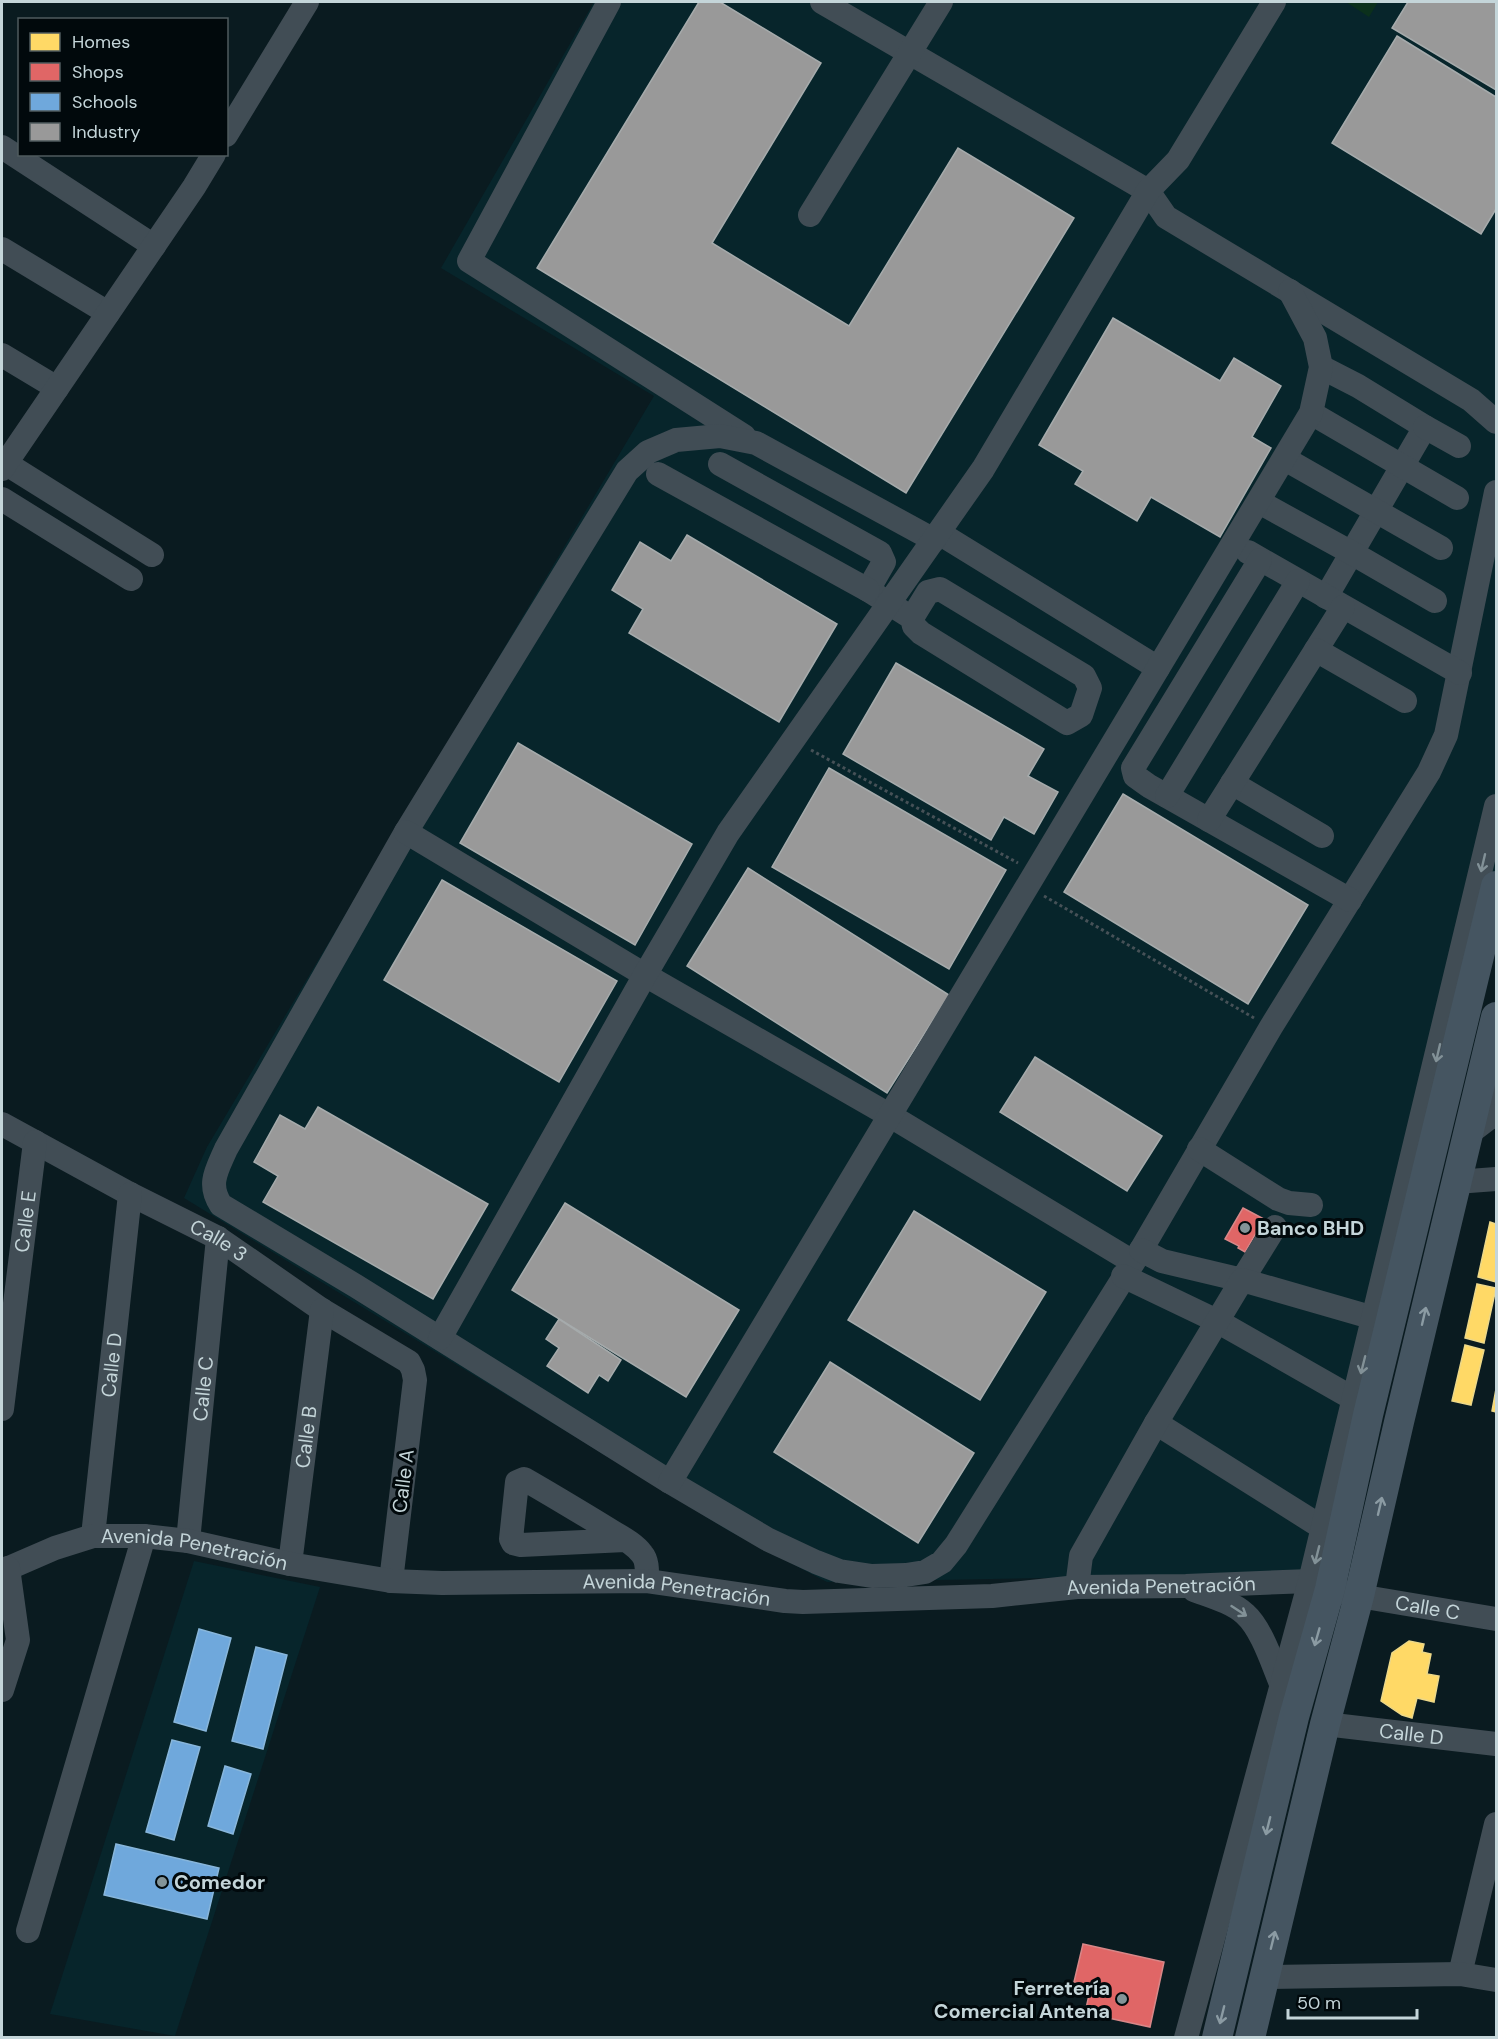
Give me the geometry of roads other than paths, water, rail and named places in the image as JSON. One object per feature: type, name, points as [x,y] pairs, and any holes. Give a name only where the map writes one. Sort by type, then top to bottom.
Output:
[{"type":"main road","points":[[1217,2037],[1294,1717],[1320,1585],[1368,1415],[1497,886]]},
{"type":"main road","points":[[1250,2037],[1325,1724],[1359,1596],[1456,1182],[1485,1122],[1497,1017]]},
{"type":"street","points":[[228,132],[307,2]]},
{"type":"street","points":[[609,2],[469,261],[756,443],[936,537],[1158,668]]},
{"type":"street","points":[[822,2],[1148,191],[1166,217],[1471,400],[1497,422]]},
{"type":"street","points":[[810,216],[941,2]]},
{"type":"street","points":[[440,1338],[645,975],[729,833],[983,469],[1148,191],[1179,160],[1274,2]]},
{"type":"street","points":[[2,147],[154,246]]},
{"type":"street","points":[[152,555],[3,465],[154,246],[213,156]]},
{"type":"street","points":[[2,249],[108,313]]},
{"type":"street","points":[[670,1482],[1311,413],[1322,367],[1315,338],[1290,291]]},
{"type":"street","points":[[2,355],[57,387]]},
{"type":"street","points":[[1322,367],[1459,446]]},
{"type":"street","points":[[1311,413],[1457,498]]},
{"type":"street","points":[[1209,820],[1316,650],[1352,553],[1425,427]]},
{"type":"street","points":[[756,443],[720,436],[676,440],[648,452],[627,471],[406,832],[226,1149],[215,1173],[213,1193],[220,1205],[440,1338],[670,1482],[767,1539],[838,1571],[872,1576],[925,1572],[942,1562],[956,1545],[1132,1263],[1270,1027],[1429,772],[1446,735],[1497,492]]},
{"type":"street","points":[[1285,459],[1441,548]]},
{"type":"street","points":[[720,464],[880,553],[884,562],[868,590]]},
{"type":"street","points":[[658,474],[868,590],[912,618],[914,626],[921,633],[1067,723],[1081,715],[1090,688],[1084,676],[940,589],[928,592],[912,618]]},
{"type":"street","points":[[2,499],[131,579]]},
{"type":"street","points":[[1259,502],[1435,601]]},
{"type":"street","points":[[1234,544],[1460,673]]},
{"type":"street","points":[[1260,560],[1133,768],[1135,776],[1350,900]]},
{"type":"street","points":[[1167,796],[1298,582]]},
{"type":"street","points":[[1316,650],[1405,701]]},
{"type":"street","points":[[1232,783],[1322,836]]},
{"type":"street","points":[[1186,2037],[1282,1686],[1320,1585],[1323,1528],[1497,806]]},
{"type":"street","points":[[406,832],[645,975],[890,1115],[1132,1263],[1217,1321],[1354,1399]]},
{"type":"street","points":[[1485,1122],[1497,1084]]},
{"type":"street","name":"Calle 3","points":[[2,1124],[130,1194],[218,1238],[322,1310],[409,1362],[414,1370],[415,1380]]},
{"type":"street","name":"Calle E","points":[[2,1409],[35,1142]]},
{"type":"street","points":[[1199,1149],[1278,1199],[1311,1206]]},
{"type":"street","points":[[1456,1182],[1497,1179]]},
{"type":"street","name":"Calle D","points":[[93,1536],[130,1194]]},
{"type":"street","points":[[1077,1587],[1081,1556],[1156,1423],[1275,1227]]},
{"type":"street","name":"Calle C","points":[[188,1541],[218,1238]]},
{"type":"street","points":[[1132,1263],[1162,1261],[1242,1280],[1374,1318]]},
{"type":"street","name":"Calle B","points":[[290,1564],[322,1310]]},
{"type":"street","name":"Calle A","points":[[391,1581],[415,1380]]},
{"type":"street","points":[[1156,1423],[1323,1528]]},
{"type":"street","name":"Avenida Penetración","points":[[5,1569],[55,1548],[93,1536],[144,1536],[188,1541],[290,1564],[391,1581],[442,1583],[647,1581],[803,1602],[992,1596],[1077,1587],[1320,1585],[1359,1596]]},
{"type":"street","points":[[28,1931],[144,1536]]},
{"type":"street","points":[[625,1540],[643,1555],[646,1561],[647,1581]]},
{"type":"street","points":[[2,1690],[18,1640],[5,1569]]},
{"type":"street","points":[[1186,1586],[1246,1614],[1257,1628],[1282,1686]]},
{"type":"street","name":"Calle C","points":[[1359,1596],[1497,1619]]},
{"type":"street","name":"Calle D","points":[[1325,1724],[1497,1744]]},
{"type":"street","points":[[1460,1974],[1497,1824]]},
{"type":"street","points":[[1264,1977],[1460,1974],[1497,1980]]},
{"type":"place","name":"Banco BHD","points":[[1245,1228]]},
{"type":"place","name":"Comedor","points":[[162,1882]]},
{"type":"place","name":"Ferretería Comercial Antena","points":[[1122,1999]]}]
